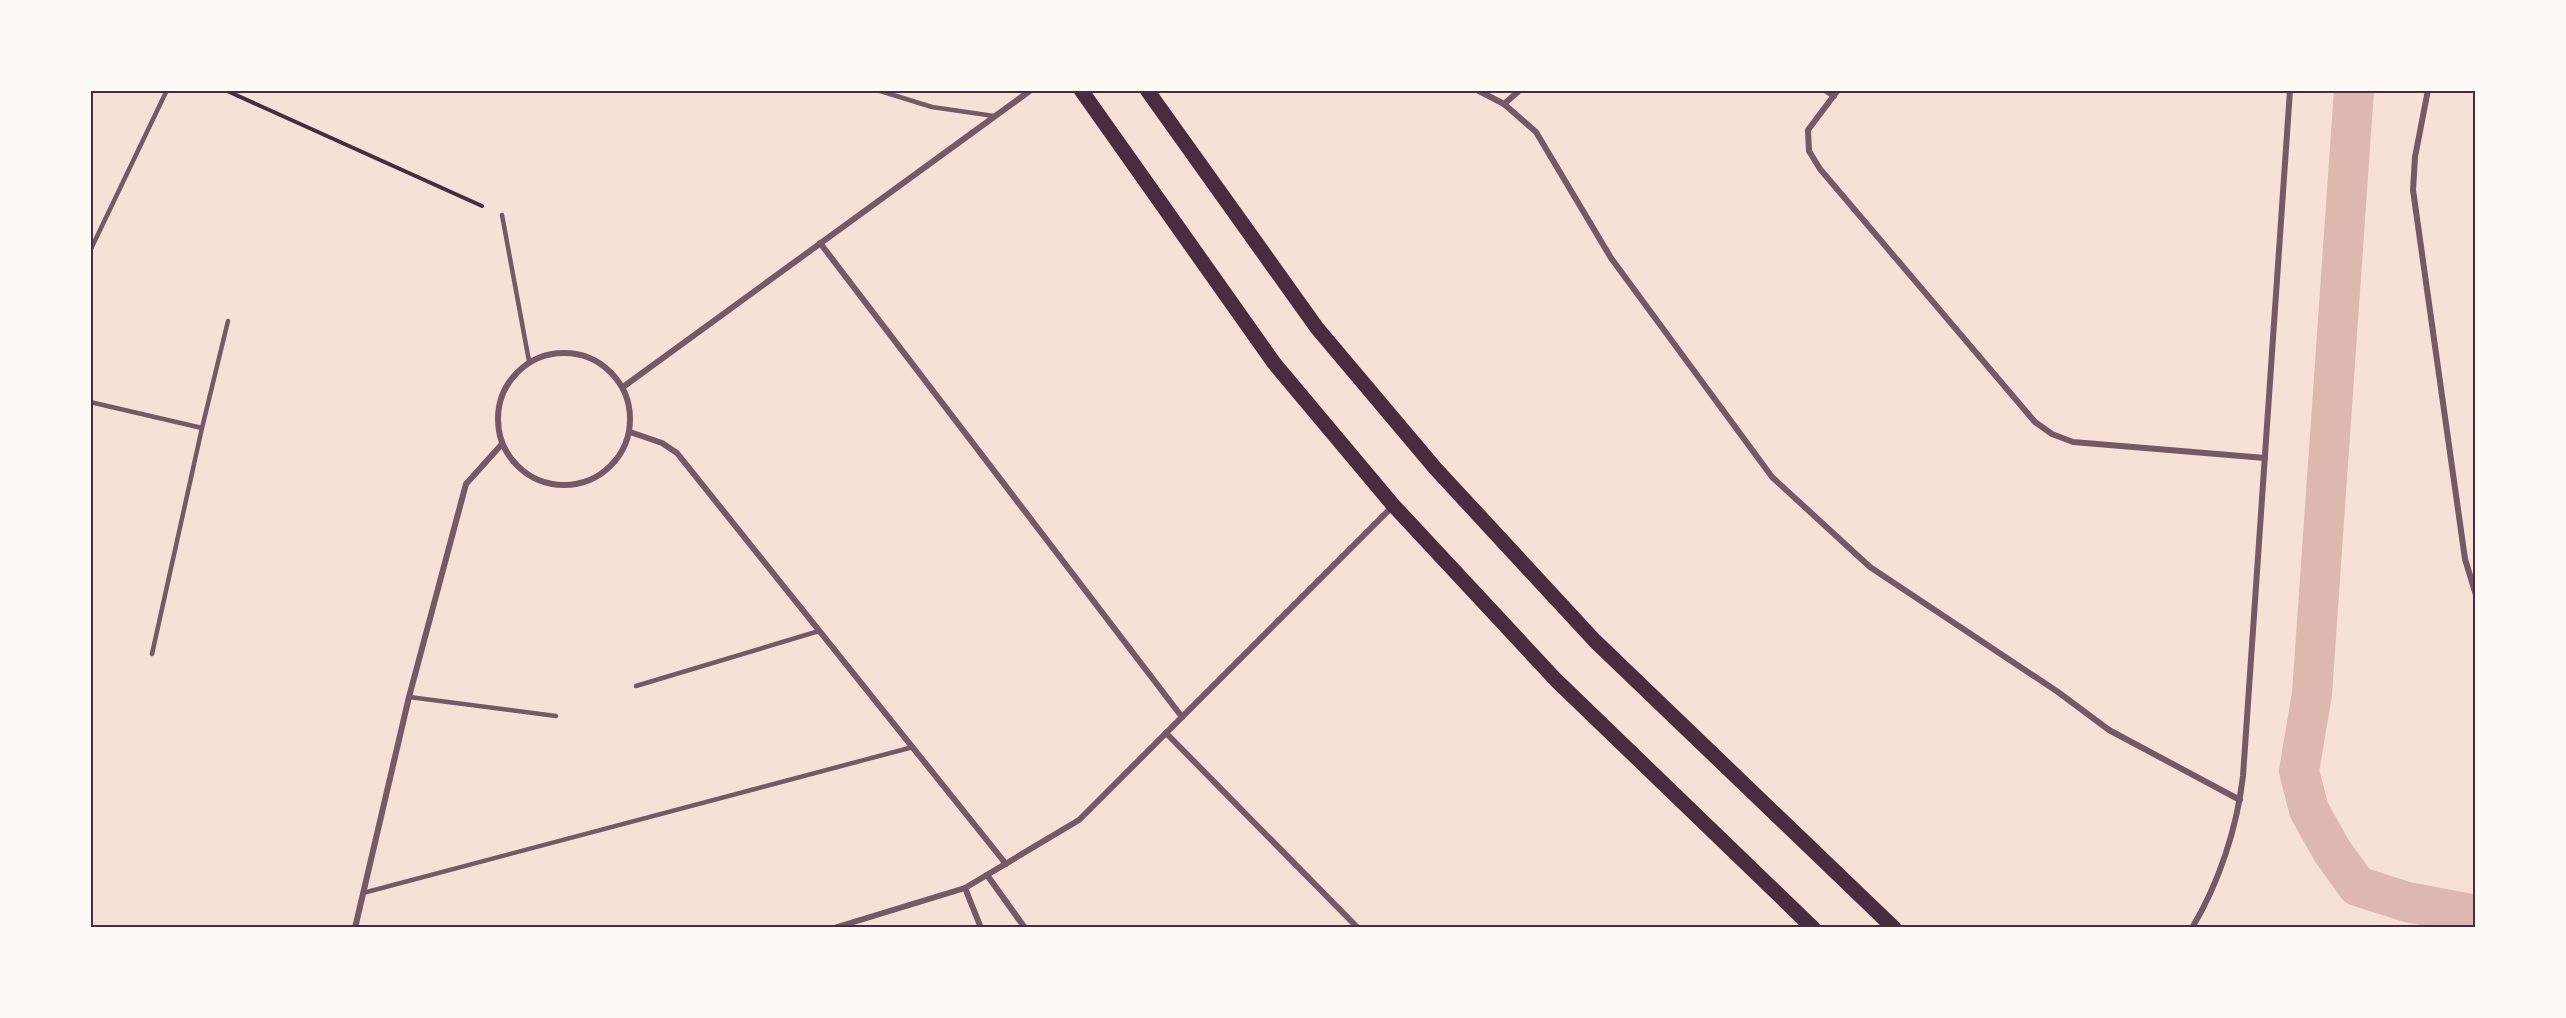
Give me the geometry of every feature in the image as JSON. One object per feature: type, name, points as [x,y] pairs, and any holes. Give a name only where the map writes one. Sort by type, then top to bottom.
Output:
[{"type":"main road","points":[[1081,90],[1274,363],[1394,505],[1556,680],[1813,928]]},
{"type":"main road","points":[[1147,90],[1317,328],[1435,468],[1595,641],[1894,928]]},
{"type":"street","points":[[623,387],[1031,90]]},
{"type":"street","points":[[1477,90],[1504,104],[1536,132],[1611,258],[1772,477],[1870,567],[2058,692],[2109,730],[2240,800]]},
{"type":"street","points":[[1504,104],[1520,90]]},
{"type":"street","points":[[1825,90],[1836,93],[1808,130],[1809,151],[1820,170],[2035,422],[2052,435],[2073,441],[2265,458]]},
{"type":"street","points":[[2192,928],[2210,898],[2240,800],[2290,90]]},
{"type":"street","points":[[2428,90],[2415,157],[2413,190],[2465,558],[2476,595]]},
{"type":"street","points":[[820,243],[1182,717]]},
{"type":"street","points":[[549,353],[581,354],[592,357],[609,369],[623,387],[630,408],[630,432],[622,452],[609,468],[591,480],[570,485],[549,484],[530,476],[513,462],[502,444],[497,426],[498,407],[504,389],[515,374],[529,362],[549,353]]},
{"type":"street","points":[[630,432],[662,443],[677,453],[1006,864]]},
{"type":"street","points":[[355,928],[409,697],[466,484],[502,444]]},
{"type":"street","points":[[834,928],[965,888],[1079,820],[1394,505]]},
{"type":"street","points":[[1166,733],[1358,928]]},
{"type":"street","points":[[987,874],[1025,928]]},
{"type":"street","points":[[965,888],[981,928]]},
{"type":"lane","points":[[90,251],[167,90]]},
{"type":"lane","points":[[877,90],[932,107],[994,116]]},
{"type":"lane","points":[[502,215],[529,362]]},
{"type":"lane","points":[[152,654],[228,321]]},
{"type":"lane","points":[[90,402],[202,428]]},
{"type":"lane","points":[[636,686],[819,631]]},
{"type":"lane","points":[[409,697],[556,717]]},
{"type":"lane","points":[[363,892],[913,747]]},
{"type":"path","points":[[225,90],[502,215]]},
{"type":"waterway","points":[[2354,90],[2312,694],[2299,771],[2309,810],[2332,851],[2357,886],[2407,902],[2476,915]]}]
